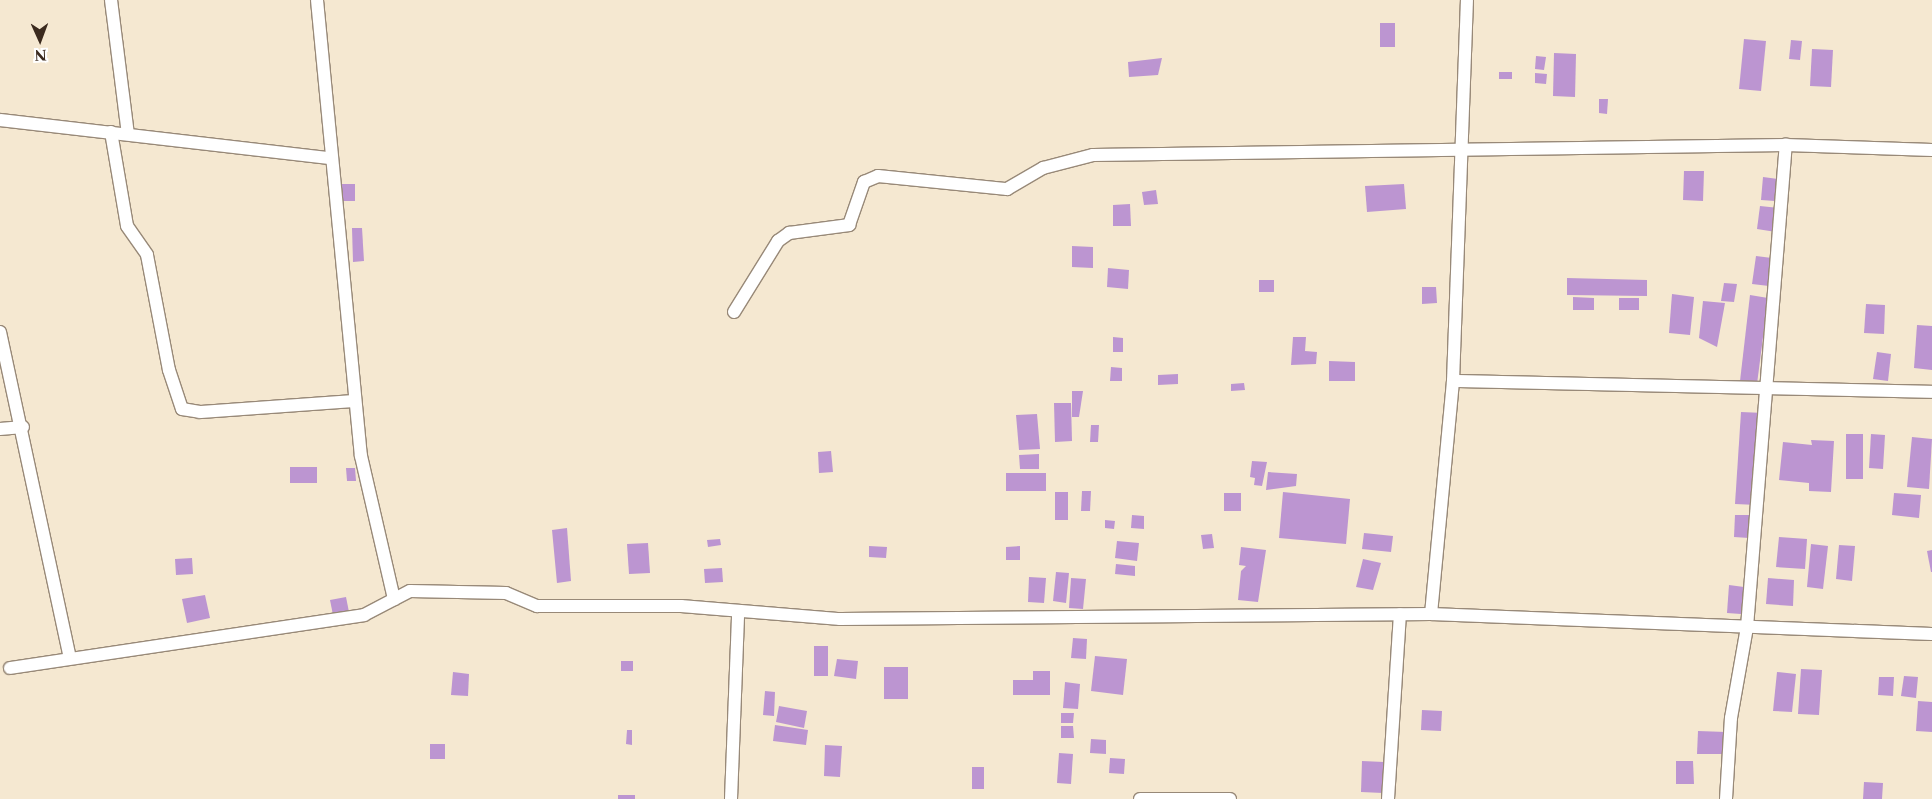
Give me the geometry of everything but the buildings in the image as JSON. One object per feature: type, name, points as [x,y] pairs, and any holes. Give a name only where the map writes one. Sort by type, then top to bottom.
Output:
[{"type":"street","points":[[111,0],[128,134]]},
{"type":"street","points":[[317,0],[330,158],[361,456],[394,599]]},
{"type":"street","points":[[1431,614],[1453,381],[1458,151],[1467,0]]},
{"type":"street","points":[[0,120],[330,158]]},
{"type":"street","points":[[111,132],[127,226],[147,255],[169,370],[182,409],[200,412],[355,401]]},
{"type":"street","points":[[1726,799],[1731,718],[1747,628],[1769,388],[1786,145]]},
{"type":"street","points":[[734,312],[778,241],[789,233],[849,224],[864,182],[878,176],[1007,189],[1043,168],[1093,155],[1786,145],[1932,150]]},
{"type":"street","points":[[0,332],[24,427],[70,658]]},
{"type":"street","points":[[1453,381],[1932,392]]},
{"type":"street","points":[[0,429],[24,427]]},
{"type":"street","points":[[10,668],[364,615],[410,591],[506,593],[537,606],[681,606],[738,613],[840,619],[1431,614],[1932,634]]},
{"type":"street","points":[[731,799],[738,613]]},
{"type":"street","points":[[1388,799],[1400,614]]},
{"type":"street","points":[[1140,799],[1230,799]]}]
